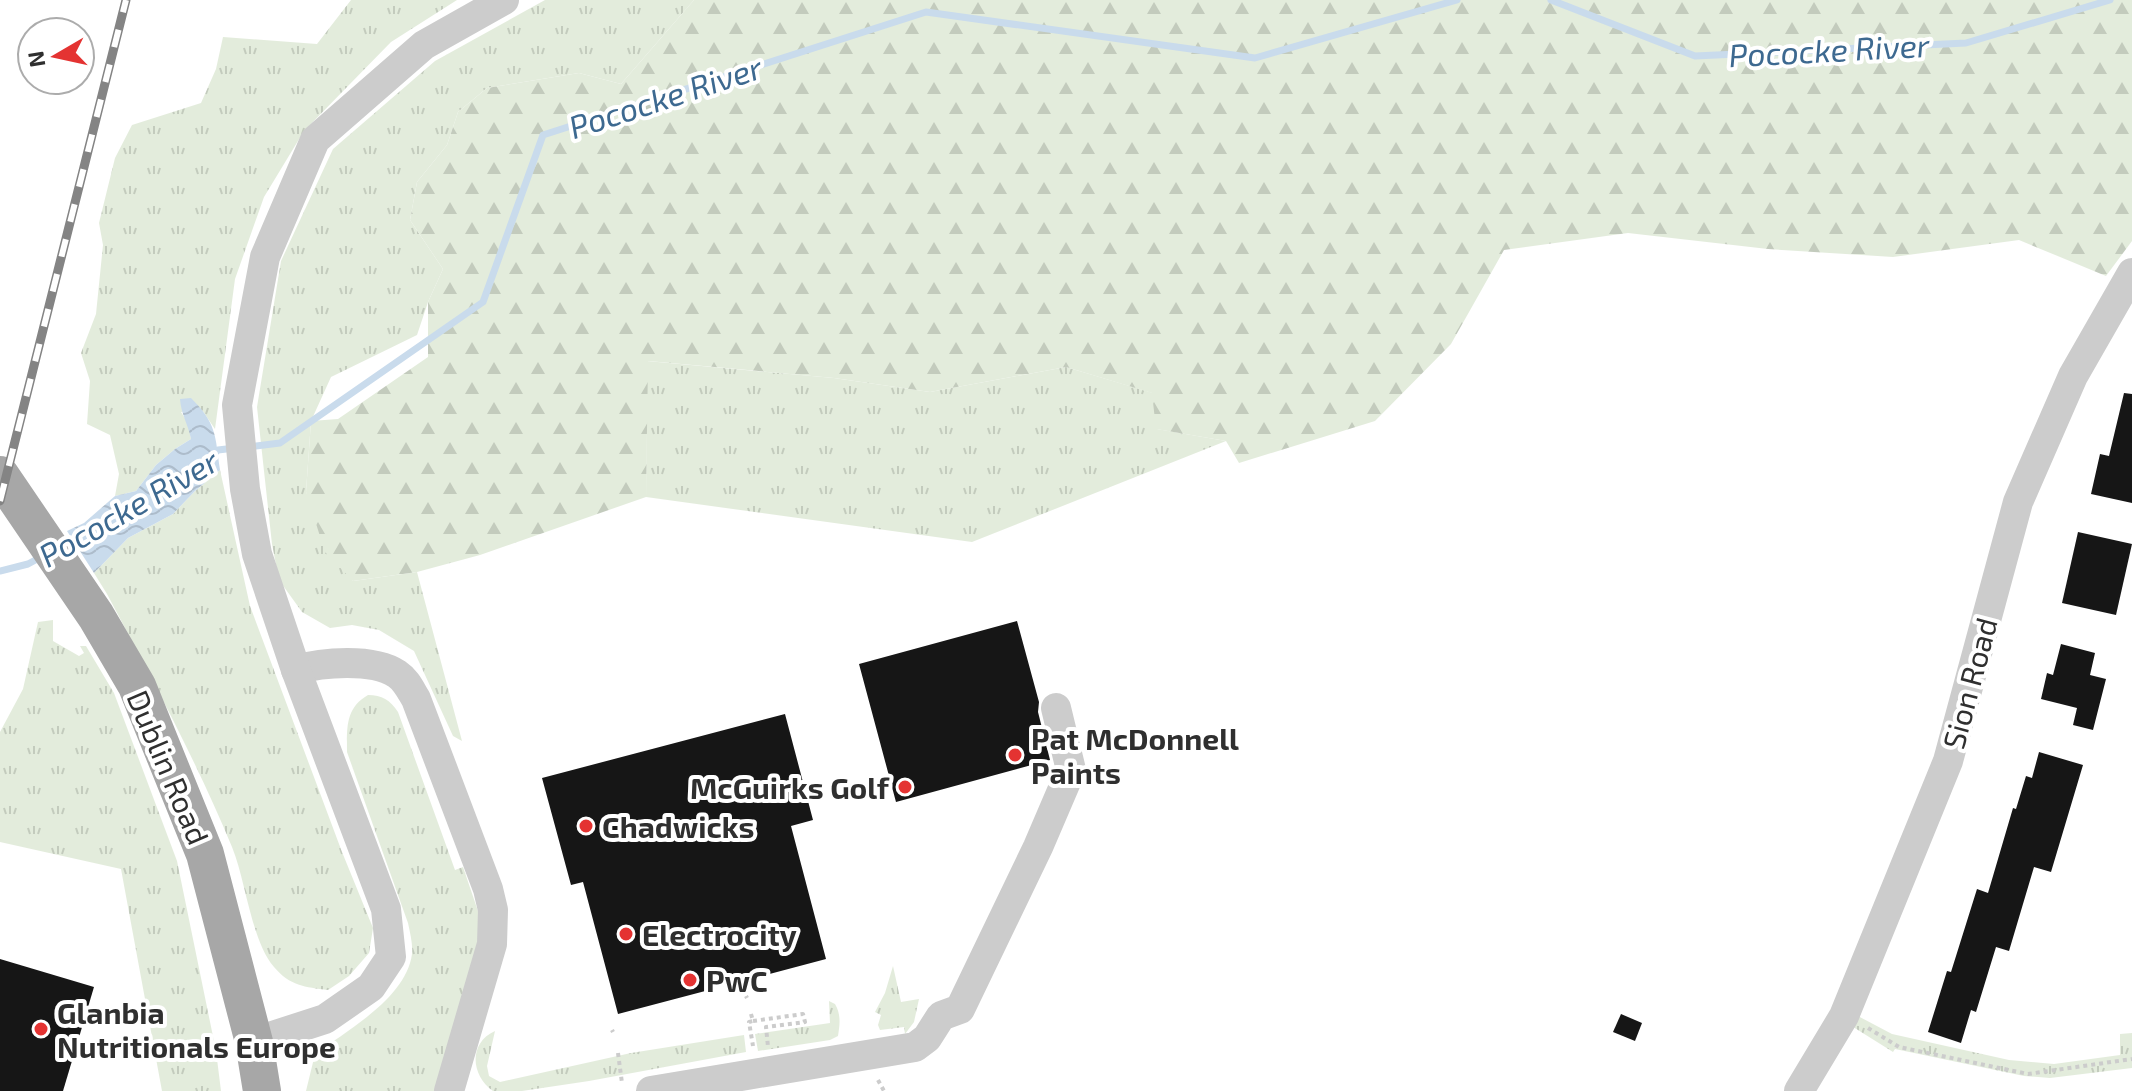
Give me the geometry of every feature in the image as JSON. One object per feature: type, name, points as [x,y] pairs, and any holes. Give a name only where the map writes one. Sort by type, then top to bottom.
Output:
[{"type":"main road","name":"Dublin Road","points":[[0,475],[96,616],[137,686],[205,854],[254,1042],[262,1091]]},
{"type":"street","points":[[254,1042],[325,1019],[371,987],[391,957],[386,909],[296,670],[257,554],[245,489],[237,405],[265,257],[315,140],[424,45],[504,0]]},
{"type":"street","name":"Sion Road","points":[[1799,1091],[1844,1016],[1948,761],[2018,502],[2073,376],[2132,273]]},
{"type":"street","points":[[296,670],[308,666],[352,663],[387,669],[407,683],[416,699],[488,889],[493,910],[492,944],[449,1091]]},
{"type":"street","points":[[651,1091],[915,1047],[927,1038],[941,1016],[960,1009],[1038,847],[1071,770],[1056,708]]},
{"type":"path","points":[[751,1014],[753,1021]]},
{"type":"path","points":[[751,1035],[749,1022],[803,1014],[805,1022],[766,1027],[769,1053]]},
{"type":"path","points":[[1867,1028],[1899,1047],[2028,1074],[2132,1059]]},
{"type":"path","points":[[618,1053],[622,1083]]},
{"type":"green space","points":[[351,0],[457,0],[391,42],[304,131],[264,197],[235,279],[215,429],[202,410],[181,412],[188,423],[191,439],[156,465],[136,491],[115,496],[119,474],[110,435],[87,424],[90,381],[81,353],[96,314],[103,245],[99,223],[115,158],[132,125],[201,103],[216,69],[223,37],[317,44]]},
{"type":"green space","points":[[545,0],[694,0],[621,84],[579,73],[487,88],[458,112],[447,145],[417,182],[410,220],[443,269],[417,335],[331,377],[311,421],[306,492],[353,581],[417,572],[462,741],[453,736],[414,651],[379,630],[352,625],[330,628],[302,612],[279,580],[272,544],[257,407],[281,261],[333,149],[435,61]]},
{"type":"green space","points":[[694,0],[2132,0],[2132,241],[2106,276],[2019,240],[1893,257],[1768,249],[1628,233],[1504,250],[1451,344],[1375,421],[1239,463],[1226,441],[1156,429],[1152,393],[1066,367],[930,392],[834,378],[648,361],[646,497],[480,555],[417,572],[353,581],[325,552],[306,492],[311,421],[338,419],[428,357],[428,302],[443,269],[410,220],[417,182],[447,145],[458,112],[487,88],[579,73],[621,84]]},
{"type":"green space","points":[[647,361],[834,378],[930,392],[1066,367],[1153,393],[1157,429],[1226,441],[972,542],[646,497]]},
{"type":"green space","points":[[220,470],[250,606],[373,928],[369,953],[349,976],[328,990],[292,982],[274,967],[266,955],[254,926],[237,861],[218,815],[156,688],[94,573],[128,538],[173,514]]},
{"type":"green space","points":[[53,620],[53,641],[79,656],[84,653],[80,646],[86,646],[114,693],[177,861],[216,1051],[221,1091],[162,1091],[121,869],[0,842],[0,732],[23,689],[38,622]]},
{"type":"green space","points":[[368,695],[385,699],[398,712],[455,870],[463,867],[480,917],[479,937],[436,1091],[306,1091],[315,1054],[374,1012],[387,999],[399,985],[412,954],[408,923],[347,752],[351,713]]},
{"type":"green space","points":[[893,966],[901,1002],[919,999],[914,1022],[905,1034],[904,1027],[880,1030],[881,1015],[875,1012]]},
{"type":"green space","points":[[829,1001],[835,1004],[838,1012],[838,1036],[830,1040],[758,1051],[755,1034],[830,1023]]},
{"type":"green space","points":[[1856,1015],[1892,1034],[2009,1060],[2054,1064],[2120,1055],[2120,1034],[2132,1033],[2132,1068],[2050,1078],[2024,1076],[1895,1049],[1893,1052],[1850,1025]]},
{"type":"green space","points":[[495,1031],[487,1066],[489,1076],[500,1082],[631,1053],[744,1035],[746,1052],[589,1081],[522,1091],[493,1091],[480,1077],[476,1060],[480,1043]]},
{"type":"water","points":[[191,398],[210,423],[220,470],[173,514],[128,538],[94,573],[67,531],[84,523],[115,496],[136,491],[156,465],[191,439],[180,399]]},
{"type":"building","points":[[2124,393],[2132,394],[2132,503],[2091,494],[2100,454],[2109,456]]},
{"type":"building","points":[[2078,532],[2132,544],[2116,615],[2062,603]]},
{"type":"building","points":[[1017,621],[1039,702],[1038,712],[1050,760],[896,802],[859,664]]},
{"type":"building","points":[[2061,644],[2095,653],[2090,675],[2106,679],[2093,730],[2073,725],[2077,708],[2041,699],[2047,673],[2053,675]]},
{"type":"building","points":[[785,714],[813,820],[791,826],[826,959],[618,1014],[583,882],[571,885],[542,778]]},
{"type":"building","points":[[2039,752],[2083,765],[2051,872],[2034,867],[2009,951],[1996,947],[1976,1012],[1971,1010],[1961,1043],[1928,1032],[1977,889],[1988,893],[2013,808],[2016,809],[2026,776],[2032,778]]},
{"type":"building","name":"Glanbia Nutritionals Europe","points":[[0,959],[94,987],[63,1091],[0,1091]]},
{"type":"building","points":[[1621,1014],[1642,1023],[1635,1041],[1613,1032]]},
{"type":"waterway","name":"Pococke River","points":[[247,447],[280,443],[483,302],[543,135],[926,12],[1255,58],[1457,0]]},
{"type":"waterway","name":"Pococke River","points":[[1551,0],[1695,56],[1966,43],[2110,0]]},
{"type":"waterway","name":"Pococke River","points":[[210,457],[218,450],[235,448]]},
{"type":"waterway","name":"Pococke River","points":[[0,571],[28,564],[41,557]]},
{"type":"railway","points":[[0,501],[126,0]]},
{"type":"place","name":"Pat McDonnell Paints","points":[[1015,755]]},
{"type":"place","name":"McGuirks Golf","points":[[905,787]]},
{"type":"place","name":"Chadwicks","points":[[586,826]]},
{"type":"place","name":"Electrocity","points":[[626,934]]},
{"type":"place","name":"PwC","points":[[690,980]]},
{"type":"place","name":"Glanbia Nutritionals Europe","points":[[41,1029]]}]
